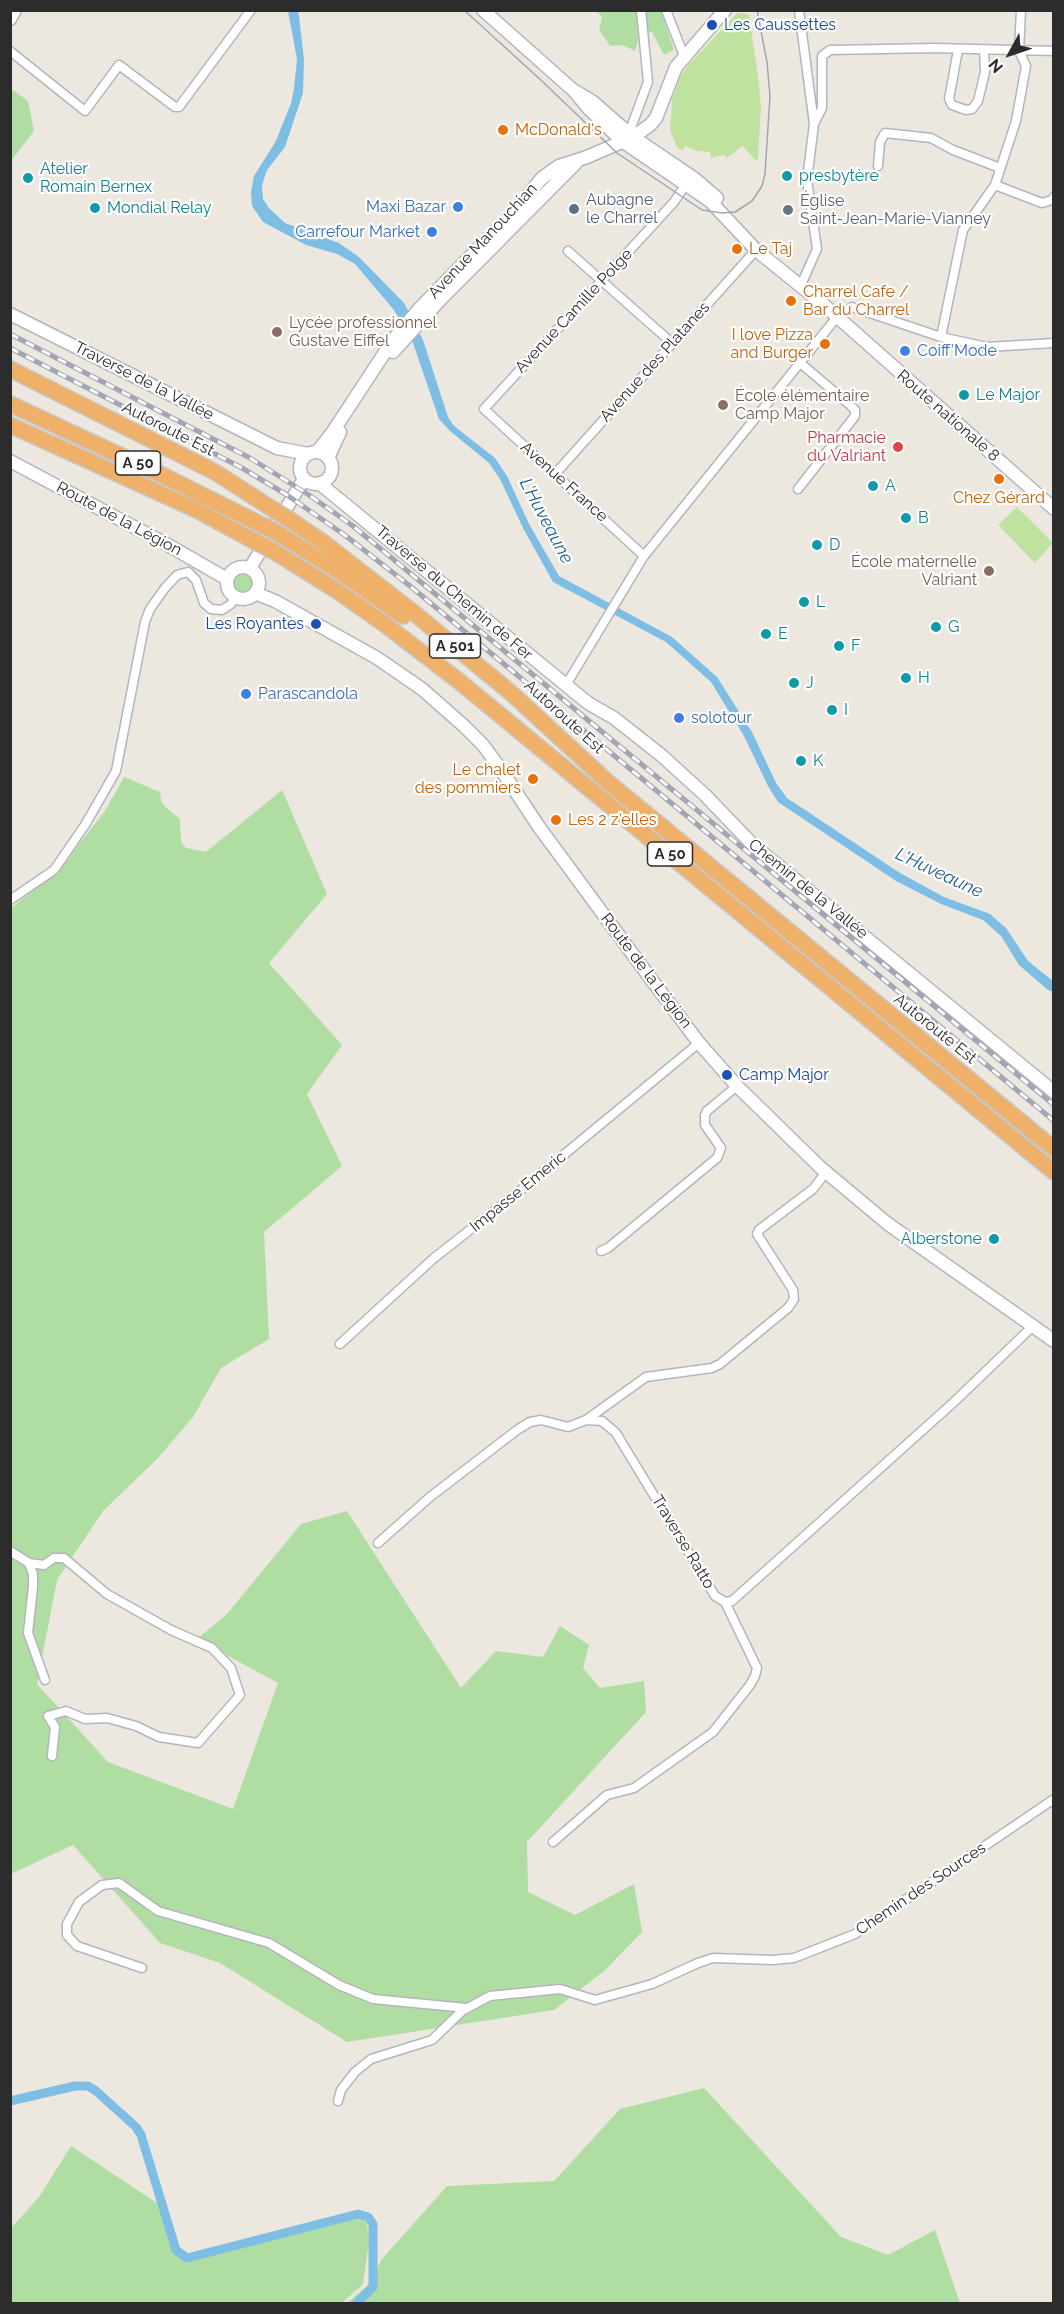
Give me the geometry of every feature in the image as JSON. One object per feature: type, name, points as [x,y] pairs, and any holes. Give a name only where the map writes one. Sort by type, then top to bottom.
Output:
[{"type":"highway","name":"Autoroute Est","points":[[10,369],[215,472],[324,543],[414,613],[510,693],[610,784],[1053,1149]]},
{"type":"highway","name":"A 50","points":[[10,404],[264,526],[343,574],[433,639],[610,784]]},
{"type":"highway","name":"A 50","points":[[10,420],[124,475]]},
{"type":"highway","name":"Autoroute Est","points":[[10,425],[197,510],[275,552],[336,590],[451,675],[1053,1172]]},
{"type":"main road","points":[[10,19],[15,10]]},
{"type":"main road","points":[[483,10],[573,90],[589,109],[710,201],[756,250],[771,260]]},
{"type":"main road","name":"Avenue Manouchian","points":[[318,454],[343,422],[395,343],[542,178],[559,166],[577,162],[650,125],[656,118],[670,80],[684,56],[725,10]]},
{"type":"main road","points":[[628,137],[695,179],[717,198],[771,260]]},
{"type":"main road","name":"Route nationale 8","points":[[771,260],[1053,509]]},
{"type":"main road","name":"Traverse de la Vallée","points":[[10,314],[277,448],[318,454]]},
{"type":"main road","name":"Traverse de la Vallée","points":[[277,448],[302,475]]},
{"type":"main road","points":[[250,568],[302,475],[303,458],[318,454],[332,467],[324,480],[309,482],[302,475]]},
{"type":"main road","name":"Route de la Légion","points":[[10,461],[227,579]]},
{"type":"main road","name":"Traverse du Chemin de Fer","points":[[324,480],[343,501],[566,685]]},
{"type":"main road","points":[[235,568],[250,568],[258,578],[259,584],[255,593],[247,599],[236,597],[229,592],[227,579],[235,568]]},
{"type":"main road","name":"Route de la Légion","points":[[255,593],[284,606],[396,670],[422,689],[483,745],[579,881],[699,1043],[737,1086],[781,1131],[888,1224],[1053,1341]]},
{"type":"main road","name":"Chemin de la Vallée","points":[[566,685],[588,703],[614,718],[661,755],[705,795],[753,845],[1053,1092]]},
{"type":"street","points":[[10,51],[85,111],[118,66],[175,107],[179,107],[251,10]]},
{"type":"street","points":[[628,137],[648,82],[641,10]]},
{"type":"street","points":[[666,10],[684,56]]},
{"type":"street","points":[[799,10],[814,124],[807,180],[817,249],[801,285]]},
{"type":"street","points":[[941,337],[963,230],[995,185],[1016,121],[1026,66],[1019,51],[1021,10]]},
{"type":"street","points":[[814,124],[822,108],[820,64],[825,51],[935,48],[1053,51]]},
{"type":"street","points":[[958,50],[949,99],[952,105],[966,110],[972,109],[978,101],[985,72],[984,50]]},
{"type":"street","points":[[878,166],[880,142],[885,133],[931,138],[953,150],[1000,168]]},
{"type":"street","name":"Avenue Camille Polge","points":[[484,409],[674,202],[686,184]]},
{"type":"street","points":[[995,185],[1042,203],[1052,200],[1053,197]]},
{"type":"street","name":"Avenue des Platanes","points":[[555,474],[756,250]]},
{"type":"street","points":[[567,251],[672,343]]},
{"type":"street","points":[[566,685],[644,556],[799,362],[852,307],[941,337],[987,347],[1053,343]]},
{"type":"street","points":[[798,489],[855,416],[855,410],[850,405],[799,362]]},
{"type":"street","name":"Avenue France","points":[[484,409],[644,556]]},
{"type":"street","points":[[10,900],[54,870],[85,825],[116,771],[145,622],[150,609],[165,588],[177,575],[188,572],[196,580],[204,603],[211,609],[222,610],[236,597]]},
{"type":"street","name":"Impasse Emeric","points":[[340,1344],[434,1258],[526,1186],[699,1043]]},
{"type":"street","points":[[601,1251],[608,1248],[717,1158],[721,1148],[705,1125],[705,1115],[737,1086]]},
{"type":"street","points":[[586,1420],[646,1377],[712,1368],[720,1364],[788,1308],[794,1299],[793,1290],[757,1234],[759,1230],[813,1190],[826,1172]]},
{"type":"street","name":"Traverse Ratto","points":[[378,1543],[430,1497],[517,1430],[537,1420],[568,1427],[586,1420],[603,1421],[616,1433],[715,1596],[725,1602],[732,1601],[954,1402],[1032,1327]]},
{"type":"street","points":[[10,1551],[29,1563],[44,1565],[54,1558],[64,1558],[107,1594],[171,1630],[212,1648],[231,1668],[240,1695],[198,1743],[159,1737],[136,1726],[107,1718],[85,1719],[66,1711],[48,1716],[55,1728],[52,1756]]},
{"type":"street","points":[[29,1563],[33,1574],[33,1587],[28,1633],[45,1680]]},
{"type":"street","points":[[553,1842],[607,1795],[634,1788],[713,1732],[750,1685],[757,1668],[725,1602]]},
{"type":"street","name":"Chemin des Sources","points":[[338,2101],[341,2090],[354,2072],[371,2060],[432,2040],[467,2008],[490,1996],[560,1989],[595,2000],[652,1984],[713,1958],[773,1960],[794,1958],[855,1934],[1053,1799]]},
{"type":"street","points":[[142,1968],[77,1946],[67,1935],[67,1924],[79,1902],[102,1885],[119,1883],[158,1911],[269,1943],[339,1985],[373,1999],[467,2008]]},
{"type":"green space","points":[[596,11],[661,11],[674,50],[664,55],[652,32],[640,34],[635,51],[623,45],[610,46],[599,30],[602,17]]},
{"type":"green space","points":[[737,13],[749,14],[758,77],[761,106],[758,159],[756,161],[743,146],[727,158],[724,155],[711,158],[710,152],[697,151],[685,146],[682,151],[677,147],[670,131],[672,100],[680,77]]},
{"type":"green space","points":[[10,88],[28,101],[34,131],[11,161]]},
{"type":"green space","points":[[1017,507],[1053,543],[1035,563],[998,525]]},
{"type":"green space","points":[[242,572],[250,575],[253,583],[250,591],[242,594],[234,591],[231,583],[234,575]]},
{"type":"green space","points":[[124,777],[160,792],[161,801],[165,807],[180,819],[181,842],[186,848],[206,852],[282,790],[327,894],[269,963],[342,1045],[307,1094],[342,1166],[264,1232],[269,1339],[221,1368],[193,1417],[157,1459],[103,1511],[57,1580],[37,1684],[108,1762],[233,1809],[278,1683],[197,1639],[227,1614],[301,1524],[347,1511],[461,1688],[496,1651],[543,1657],[560,1626],[589,1645],[583,1668],[600,1688],[644,1681],[646,1712],[527,1842],[528,1892],[575,1915],[634,1884],[642,1932],[605,1970],[554,2010],[347,2042],[220,1963],[160,1943],[73,1845],[11,1874],[11,908],[58,871],[105,811]]},
{"type":"green space","points":[[704,2088],[841,2237],[888,2255],[935,2230],[960,2303],[347,2303],[368,2285],[382,2259],[447,2186],[554,2181],[620,2109]]},
{"type":"green space","points":[[71,2146],[157,2203],[174,2251],[187,2261],[359,2217],[367,2223],[369,2242],[363,2284],[342,2303],[11,2303],[11,2228],[39,2197]]},
{"type":"water","points":[[288,11],[298,11],[299,16],[304,60],[303,93],[285,147],[267,170],[262,185],[263,199],[269,208],[285,223],[339,243],[359,257],[404,303],[423,340],[448,417],[454,426],[495,458],[507,476],[529,524],[559,576],[672,637],[717,677],[752,732],[776,783],[787,798],[900,873],[944,897],[990,914],[1006,928],[1028,961],[1053,981],[1053,992],[1019,965],[1001,936],[983,920],[941,904],[896,881],[778,802],[744,736],[711,682],[666,642],[553,582],[523,528],[500,479],[489,463],[439,419],[413,343],[394,310],[355,264],[337,254],[306,245],[263,222],[252,206],[251,192],[254,176],[276,141],[294,89],[297,59]]},
{"type":"waterway","points":[[10,2101],[75,2086],[88,2086],[96,2091],[136,2127],[141,2135],[176,2250],[187,2258],[358,2214],[368,2217],[373,2224],[373,2287],[356,2304]]},
{"type":"tram line","points":[[464,10],[617,153],[702,210],[722,213],[735,212],[752,201],[762,186],[765,174],[770,96],[767,62],[757,10]]},
{"type":"railway","points":[[10,334],[250,458],[353,526],[1054,1105]]},
{"type":"railway","points":[[10,348],[242,468],[287,495],[346,536],[410,586],[1054,1121]]},
{"type":"place","name":"Les Caussettes","points":[[712,25]]},
{"type":"place","name":"McDonald's","points":[[503,130]]},
{"type":"place","name":"presbytère","points":[[787,176]]},
{"type":"place","name":"Atelier Romain Bernex","points":[[28,178]]},
{"type":"place","name":"Maxi Bazar","points":[[458,207]]},
{"type":"place","name":"Mondial Relay","points":[[95,208]]},
{"type":"place","name":"Aubagne le Charrel","points":[[574,209]]},
{"type":"place","name":"Église Saint-Jean-Marie-Vianney","points":[[788,210]]},
{"type":"place","name":"Carrefour Market","points":[[432,232]]},
{"type":"place","name":"Le Taj","points":[[737,249]]},
{"type":"place","name":"Charrel Cafe / Bar du Charrel","points":[[791,301]]},
{"type":"place","name":"Lycée professionnel Gustave Eiffel","points":[[277,332]]},
{"type":"place","name":"I love Pizza and Burger","points":[[825,344]]},
{"type":"place","name":"Coiff'Mode","points":[[905,351]]},
{"type":"place","name":"Le Major","points":[[964,395]]},
{"type":"place","name":"École élémentaire Camp Major","points":[[723,405]]},
{"type":"place","name":"Pharmacie du Valriant","points":[[898,447]]},
{"type":"place","name":"Chez Gérard","points":[[999,479]]},
{"type":"place","name":"A","points":[[873,486]]},
{"type":"place","name":"B","points":[[906,518]]},
{"type":"place","name":"D","points":[[817,545]]},
{"type":"place","name":"École maternelle Valriant","points":[[989,571]]},
{"type":"place","name":"L","points":[[804,602]]},
{"type":"place","name":"Les Royantes","points":[[316,624]]},
{"type":"place","name":"G","points":[[936,627]]},
{"type":"place","name":"E","points":[[766,634]]},
{"type":"place","name":"F","points":[[839,646]]},
{"type":"place","name":"H","points":[[906,678]]},
{"type":"place","name":"J","points":[[794,683]]},
{"type":"place","name":"Parascandola","points":[[246,694]]},
{"type":"place","name":"I","points":[[832,710]]},
{"type":"place","name":"solotour","points":[[679,718]]},
{"type":"place","name":"K","points":[[801,761]]},
{"type":"place","name":"Le chalet des pommiers","points":[[533,779]]},
{"type":"place","name":"Les 2 z'elles","points":[[556,820]]},
{"type":"place","name":"Camp Major","points":[[727,1075]]},
{"type":"place","name":"Alberstone","points":[[994,1239]]},
{"type":"water label","name":"L'Huveaune","points":[[546,521]]},
{"type":"water label","name":"L'Huveaune","points":[[939,873]]}]
